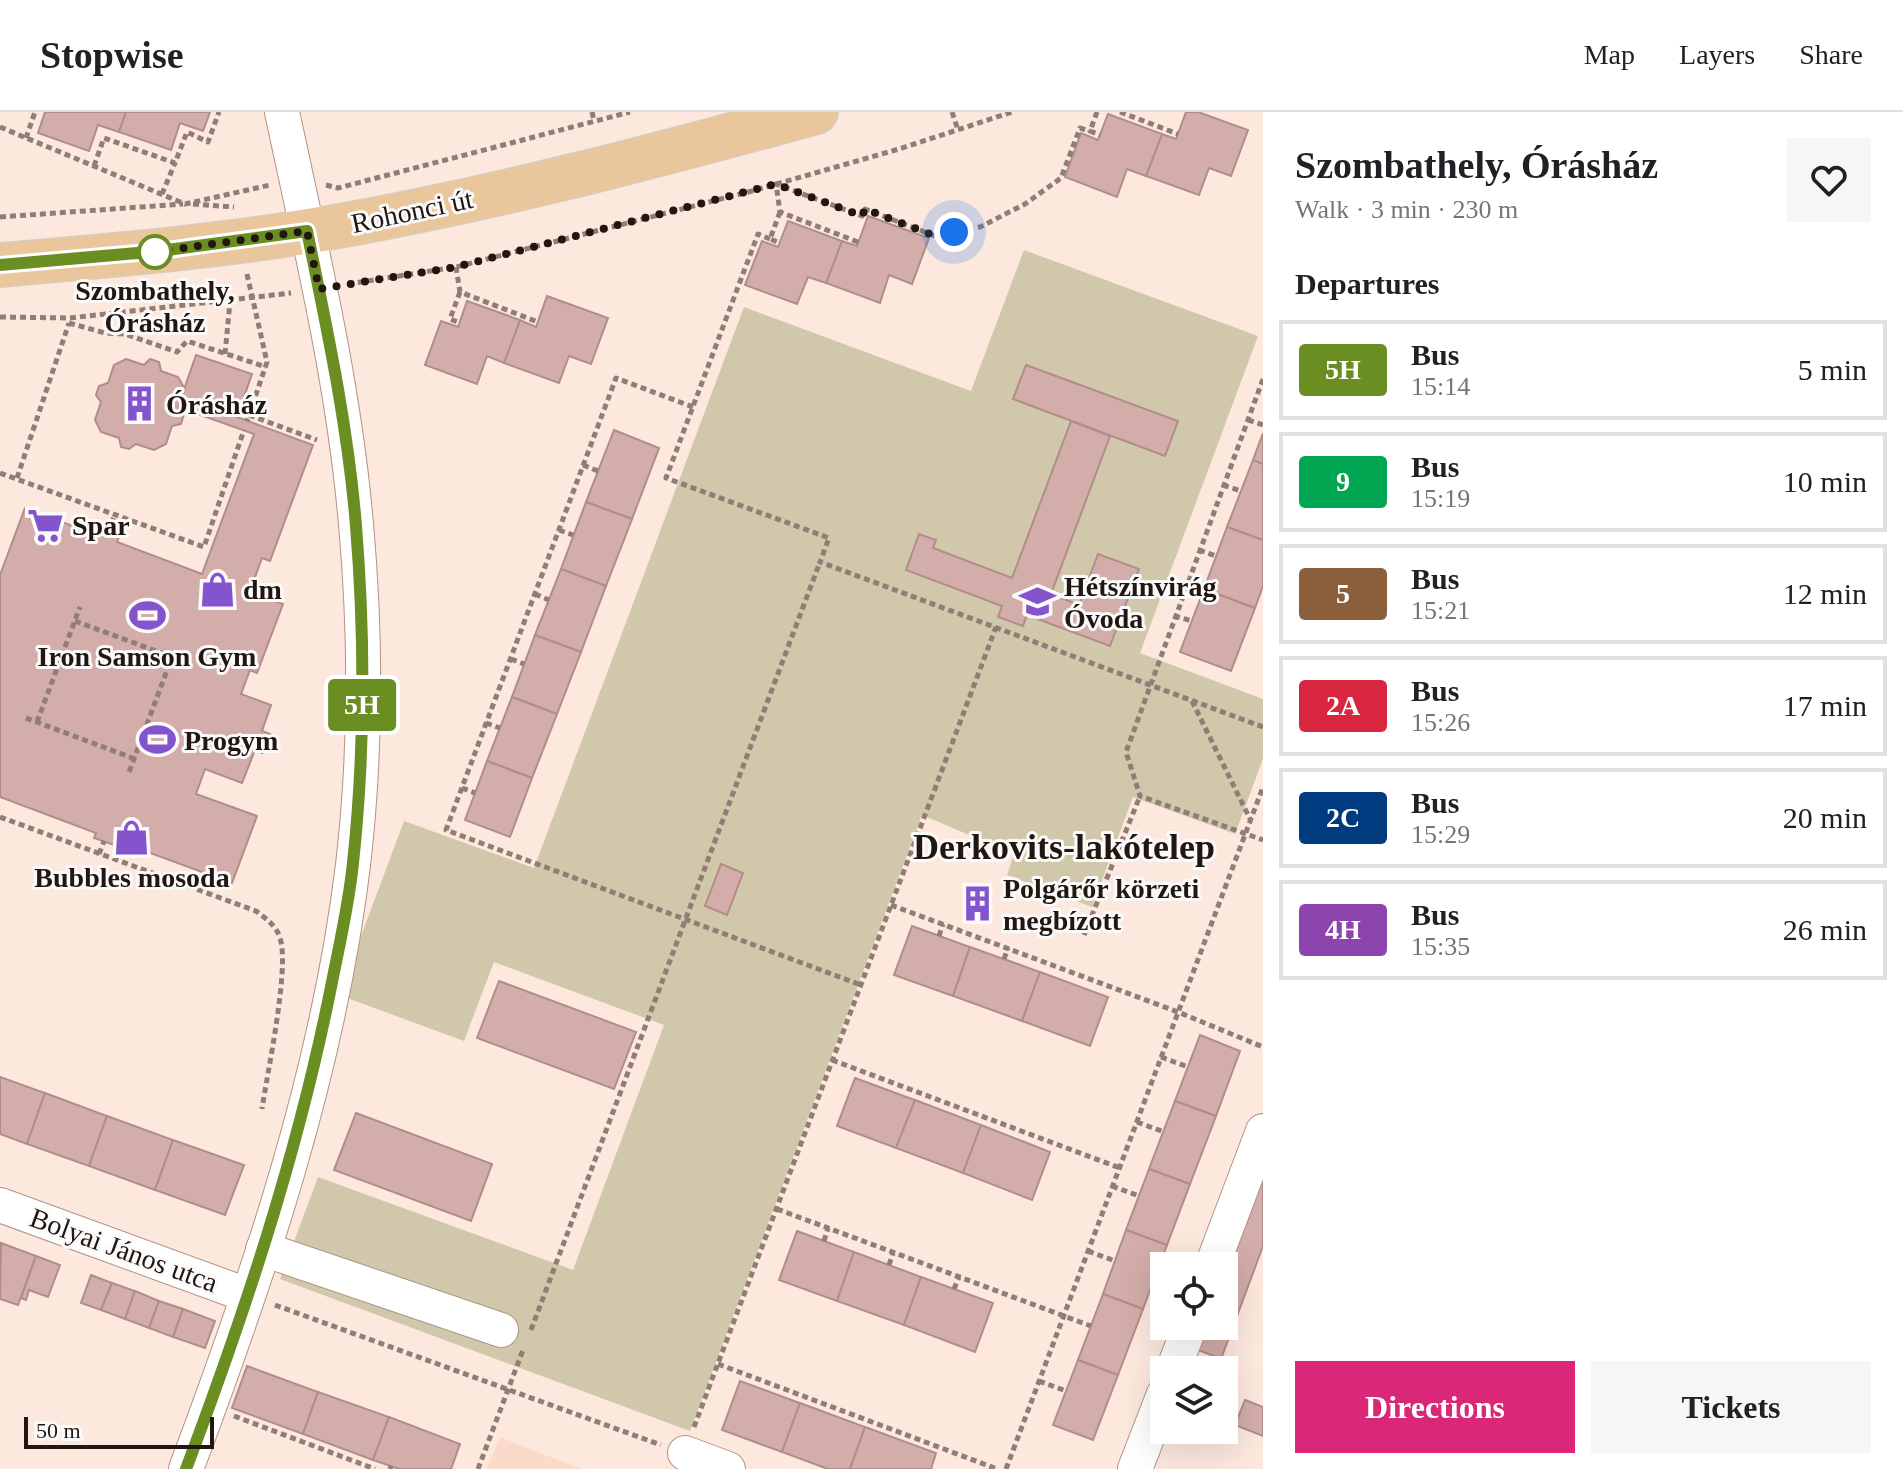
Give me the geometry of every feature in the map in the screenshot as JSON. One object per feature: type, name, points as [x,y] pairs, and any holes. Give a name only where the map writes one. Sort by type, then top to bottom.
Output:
[{"type":"main road","name":"Rohonci út","points":[[0,265],[160,251],[307,231],[529,187],[816,112]]},
{"type":"street","points":[[186,1469],[263,1249],[321,1041],[351,879],[358,801],[362,629],[356,525],[346,434],[282,112]]},
{"type":"street","points":[[1217,1252],[1263,1131]]},
{"type":"street","name":"Bolyai János utca","points":[[0,1205],[247,1295]]},
{"type":"street","points":[[263,1249],[501,1330]]},
{"type":"street","points":[[1135,1469],[1150,1430]]},
{"type":"street","points":[[685,1453],[728,1469]]},
{"type":"path","points":[[26,138],[35,112]]},
{"type":"path","points":[[162,194],[187,132],[208,142],[219,112]]},
{"type":"path","points":[[592,112],[594,121]]},
{"type":"path","points":[[952,112],[958,130]]},
{"type":"path","points":[[1090,131],[1097,112]]},
{"type":"path","points":[[1120,112],[1178,134]]},
{"type":"path","points":[[0,317],[70,321],[255,299],[456,267],[776,184],[1008,113]]},
{"type":"path","points":[[776,184],[862,216],[865,209],[935,236],[980,227],[1025,204],[1061,178],[1080,128],[1100,135]]},
{"type":"path","points":[[94,166],[104,138],[175,163]]},
{"type":"path","points":[[770,239],[780,212],[776,184]]},
{"type":"path","points":[[780,212],[858,242]]},
{"type":"path","points":[[478,1469],[829,538],[666,478],[758,234],[780,243]]},
{"type":"path","points":[[456,267],[460,292],[450,319],[460,323]]},
{"type":"path","points":[[460,292],[538,322]]},
{"type":"path","points":[[255,299],[267,362],[248,418],[317,440]]},
{"type":"path","points":[[225,354],[230,302]]},
{"type":"path","points":[[70,321],[105,333],[125,334],[177,352],[187,341],[266,367]]},
{"type":"path","points":[[17,478],[70,321]]},
{"type":"path","points":[[693,407],[616,378],[446,830],[861,985]]},
{"type":"path","points":[[1084,935],[1140,796],[1126,752],[1263,379]]},
{"type":"path","points":[[1248,420],[1263,425]]},
{"type":"path","points":[[0,473],[204,547],[244,430]]},
{"type":"path","points":[[583,465],[598,471]]},
{"type":"path","points":[[1223,485],[1241,491]]},
{"type":"path","points":[[108,533],[115,514]]},
{"type":"path","points":[[559,530],[573,535]]},
{"type":"path","points":[[1199,550],[1216,556]]},
{"type":"path","points":[[820,562],[1263,727]]},
{"type":"path","points":[[535,594],[549,600]]},
{"type":"path","points":[[37,722],[80,607]]},
{"type":"path","points":[[1174,616],[1192,621]]},
{"type":"path","points":[[75,621],[172,657],[128,775]]},
{"type":"path","points":[[247,1295],[685,1453],[996,627]]},
{"type":"path","points":[[511,659],[524,664]]},
{"type":"path","points":[[1192,701],[1250,820]]},
{"type":"path","points":[[26,718],[135,759]]},
{"type":"path","points":[[486,723],[500,728]]},
{"type":"path","points":[[1006,1469],[1263,787]]},
{"type":"path","points":[[462,788],[475,793]]},
{"type":"path","points":[[1140,796],[1263,840]]},
{"type":"path","points":[[0,817],[256,911],[274,926],[281,940],[280,991],[262,1109]]},
{"type":"path","points":[[99,854],[104,841]]},
{"type":"path","points":[[891,905],[1263,1047]]},
{"type":"path","points":[[939,936],[943,924]]},
{"type":"path","points":[[1004,959],[1008,948]]},
{"type":"path","points":[[1069,983],[1073,973]]},
{"type":"path","points":[[1161,1057],[1188,1067]]},
{"type":"path","points":[[832,1060],[1120,1168]]},
{"type":"path","points":[[881,1088],[884,1080]]},
{"type":"path","points":[[946,1112],[949,1104]]},
{"type":"path","points":[[1137,1122],[1164,1132]]},
{"type":"path","points":[[1012,1137],[1015,1129]]},
{"type":"path","points":[[1112,1186],[1139,1196]]},
{"type":"path","points":[[777,1209],[1091,1326]]},
{"type":"path","points":[[824,1241],[828,1228]]},
{"type":"path","points":[[1088,1251],[1115,1261]]},
{"type":"path","points":[[889,1265],[893,1253]]},
{"type":"path","points":[[954,1289],[959,1277]]},
{"type":"path","points":[[718,1364],[768,1388],[997,1469]]},
{"type":"path","points":[[1039,1381],[1066,1391]]},
{"type":"path","points":[[209,1407],[284,1431],[375,1469]]},
{"type":"path","points":[[335,1454],[338,1447]]},
{"type":"shaded area","points":[[1024,250],[1258,336],[1140,653],[1263,699],[1263,759],[1235,834],[1133,797],[1092,907],[1007,875],[1014,854],[922,815],[690,1431],[280,1279],[318,1177],[573,1270],[664,1025],[494,962],[464,1041],[339,995],[404,821],[534,868],[744,307],[971,391]]},
{"type":"shaded area","points":[[500,1437],[581,1469],[487,1469]]},
{"type":"building","points":[[45,112],[126,112],[119,132],[98,125],[89,151],[38,133]]},
{"type":"building","points":[[126,112],[210,112],[203,131],[180,123],[171,150],[119,132]]},
{"type":"building","points":[[1186,112],[1198,112],[1248,130],[1231,176],[1209,168],[1199,195],[1146,176],[1162,134],[1176,139]]},
{"type":"building","points":[[1108,114],[1162,134],[1146,176],[1127,169],[1117,197],[1065,177],[1081,133],[1098,140]]},
{"type":"building","points":[[868,216],[929,238],[912,284],[889,275],[880,303],[826,283],[842,241],[857,246]]},
{"type":"building","points":[[788,221],[842,241],[826,283],[808,277],[797,304],[745,285],[762,241],[778,247]]},
{"type":"building","points":[[547,296],[608,318],[591,364],[569,356],[559,383],[504,363],[520,320],[536,327]]},
{"type":"building","points":[[467,301],[520,320],[504,363],[487,356],[477,384],[425,365],[441,321],[458,327]]},
{"type":"building","points":[[196,355],[252,374],[237,417],[313,445],[270,561],[262,558],[250,591],[283,604],[257,673],[250,670],[241,694],[271,705],[262,731],[270,734],[262,753],[255,750],[242,783],[205,769],[196,794],[257,816],[232,883],[115,840],[114,845],[94,838],[96,833],[0,797],[0,575],[25,508],[94,534],[96,528],[119,537],[117,542],[202,574],[254,434],[178,407]]},
{"type":"building","name":"Órásház","points":[[126,359],[144,365],[150,359],[159,362],[161,371],[178,377],[185,389],[178,407],[184,414],[181,424],[172,426],[166,444],[154,450],[136,444],[129,449],[121,447],[119,438],[101,432],[95,420],[101,402],[96,395],[99,386],[108,383],[114,365]]},
{"type":"building","points":[[1026,365],[1178,421],[1165,456],[1013,399]]},
{"type":"building","points":[[1071,421],[1110,436],[1051,594],[1079,605],[1098,554],[1139,569],[1110,646],[1027,615],[1023,626],[998,617],[1002,606],[906,570],[919,534],[936,540],[933,548],[1012,578]]},
{"type":"building","points":[[614,430],[659,448],[632,519],[586,502]]},
{"type":"building","points":[[1263,433],[1263,464],[1253,460]]},
{"type":"building","points":[[1253,460],[1263,464],[1263,540],[1227,527]]},
{"type":"building","points":[[586,502],[632,519],[606,586],[561,569]]},
{"type":"building","points":[[1227,527],[1263,540],[1263,586],[1255,608],[1204,589]]},
{"type":"building","points":[[561,569],[606,586],[581,652],[535,635]]},
{"type":"building","points":[[1204,589],[1255,608],[1231,671],[1180,652]]},
{"type":"building","points":[[535,635],[581,652],[557,714],[512,697]]},
{"type":"building","points":[[512,697],[557,714],[532,778],[487,761]]},
{"type":"building","points":[[487,761],[532,778],[510,837],[465,820]]},
{"type":"building","points":[[721,864],[743,873],[727,915],[705,906]]},
{"type":"building","name":"Polgárőr körzeti megbízott","points":[[971,892],[991,899],[984,918],[964,910]]},
{"type":"building","points":[[912,926],[970,947],[953,996],[894,975]]},
{"type":"building","points":[[970,947],[1040,972],[1022,1021],[953,996]]},
{"type":"building","points":[[1040,972],[1108,997],[1090,1046],[1022,1021]]},
{"type":"building","points":[[499,981],[636,1032],[614,1089],[477,1038]]},
{"type":"building","points":[[1200,1035],[1240,1051],[1216,1116],[1175,1101]]},
{"type":"building","points":[[0,1077],[45,1093],[27,1144],[0,1134]]},
{"type":"building","points":[[855,1078],[915,1100],[896,1148],[837,1126]]},
{"type":"building","points":[[45,1093],[107,1116],[89,1166],[27,1144]]},
{"type":"building","points":[[915,1100],[981,1125],[963,1173],[896,1148]]},
{"type":"building","points":[[1175,1101],[1216,1116],[1190,1184],[1149,1169]]},
{"type":"building","points":[[356,1113],[492,1164],[471,1221],[334,1170]]},
{"type":"building","points":[[107,1116],[173,1140],[155,1190],[89,1166]]},
{"type":"building","points":[[981,1125],[1050,1152],[1032,1200],[963,1173]]},
{"type":"building","points":[[173,1140],[244,1165],[225,1215],[155,1190]]},
{"type":"building","points":[[1149,1169],[1190,1184],[1167,1245],[1126,1230]]},
{"type":"building","points":[[1263,1178],[1263,1246],[1238,1313],[1238,1252],[1235,1252]]},
{"type":"building","points":[[1126,1230],[1167,1245],[1164,1252],[1150,1252],[1150,1290],[1143,1309],[1103,1294]]},
{"type":"building","points":[[797,1231],[854,1252],[837,1301],[779,1280]]},
{"type":"building","points":[[1,1243],[36,1256],[18,1305],[0,1299]]},
{"type":"building","points":[[854,1252],[921,1277],[904,1325],[837,1301]]},
{"type":"building","points":[[36,1256],[60,1265],[48,1297],[29,1290],[26,1300],[21,1298]]},
{"type":"building","points":[[91,1275],[112,1283],[101,1310],[81,1303]]},
{"type":"building","points":[[921,1277],[993,1303],[975,1352],[904,1325]]},
{"type":"building","points":[[112,1283],[135,1291],[125,1319],[101,1310]]},
{"type":"building","points":[[135,1291],[159,1301],[149,1328],[125,1319]]},
{"type":"building","points":[[1103,1294],[1143,1309],[1118,1375],[1078,1360]]},
{"type":"building","points":[[159,1301],[183,1309],[173,1337],[149,1328]]},
{"type":"building","points":[[183,1309],[215,1321],[205,1348],[173,1337]]},
{"type":"building","points":[[1202,1340],[1228,1340],[1222,1356],[1198,1350]]},
{"type":"building","points":[[1078,1360],[1118,1375],[1093,1440],[1053,1425]]},
{"type":"building","points":[[247,1366],[318,1392],[303,1434],[232,1408]]},
{"type":"building","points":[[740,1381],[800,1403],[782,1452],[722,1430]]},
{"type":"building","points":[[318,1392],[389,1417],[373,1460],[303,1434]]},
{"type":"building","points":[[1245,1400],[1263,1407],[1263,1436],[1238,1426]]},
{"type":"building","points":[[800,1403],[865,1427],[850,1469],[828,1469],[782,1452]]},
{"type":"building","points":[[389,1417],[460,1444],[451,1469],[399,1469],[373,1460]]},
{"type":"building","points":[[865,1427],[936,1453],[931,1469],[850,1469]]},
{"type":"bus line","name":"5H","points":[[0,265],[160,251],[307,231],[346,434],[356,525],[362,629],[361,749],[353,865],[321,1041],[277,1208],[186,1469]]},
{"type":"place","name":"Szombathely, Órásház","points":[[155,252]]},
{"type":"place","name":"Órásház","points":[[140,404]]},
{"type":"place","name":"Spar","points":[[46,525]]},
{"type":"place","name":"dm","points":[[217,589]]},
{"type":"place","name":"Hétszínvirág Óvoda","points":[[1038,602]]},
{"type":"place","name":"Iron Samson Gym","points":[[147,616]]},
{"type":"place","name":"Progym","points":[[158,740]]},
{"type":"place","name":"Bubbles mosoda","points":[[132,837]]},
{"type":"place","name":"Polgárőr körzeti megbízott","points":[[977,904]]},
{"type":"district","name":"Derkovits-lakótelep","points":[[1064,847]]},
{"type":"route","points":[[155,252],[307,231],[319,289],[456,267],[776,184],[862,216],[865,209],[935,236],[954,232]]}]
